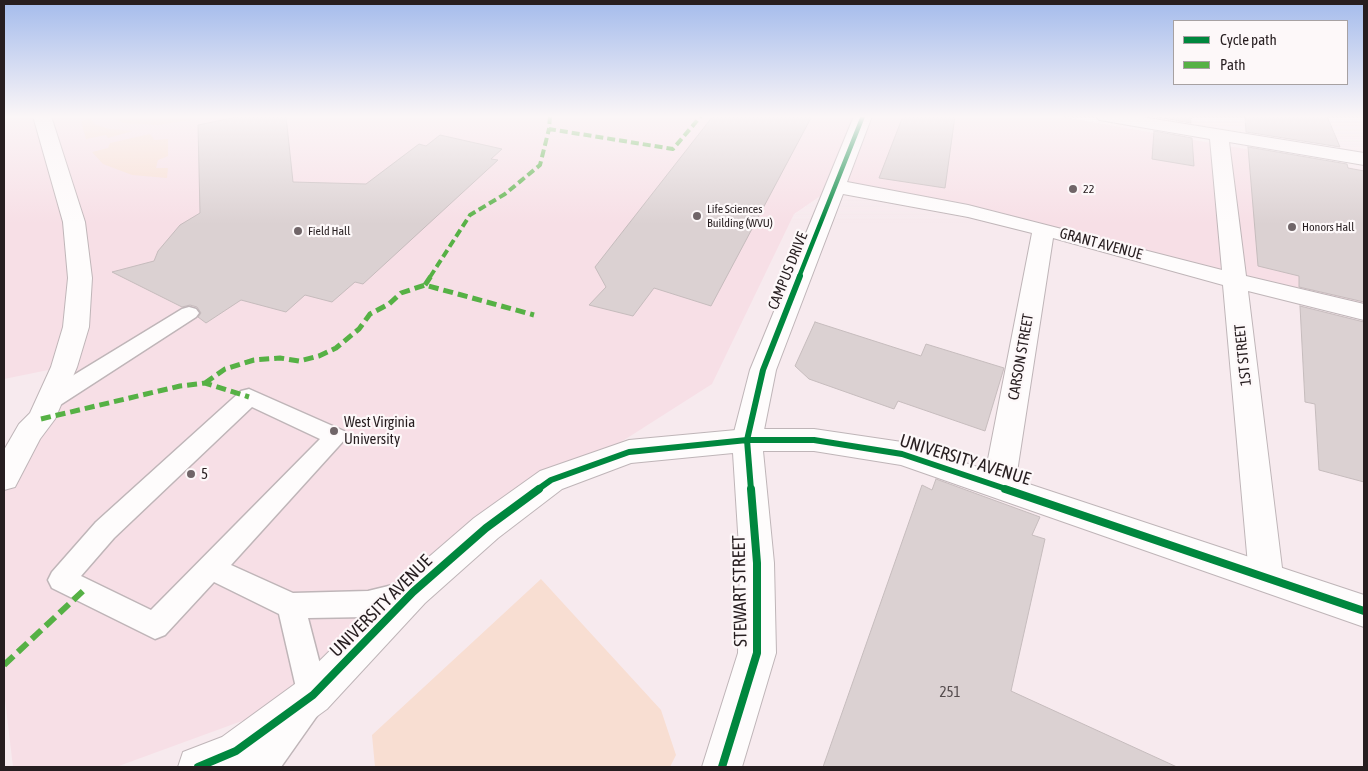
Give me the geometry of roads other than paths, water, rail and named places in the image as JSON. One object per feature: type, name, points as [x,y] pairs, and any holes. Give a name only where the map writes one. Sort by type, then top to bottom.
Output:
[{"type":"street","points":[[4,478],[28,432],[40,419],[64,367],[76,327],[80,278],[74,222],[53,152]]},
{"type":"street","name":"CAMPUS DRIVE","points":[[747,440],[762,370],[849,152]]},
{"type":"street","name":"1ST STREET","points":[[1221,152],[1266,576]]},
{"type":"street","points":[[1323,152],[1364,159]]},
{"type":"street","name":"GRANT AVENUE","points":[[836,186],[968,211],[1044,228],[1236,281],[1364,312]]},
{"type":"street","name":"CARSON STREET","points":[[999,485],[1044,228]]},
{"type":"street","name":"UNIVERSITY AVENUE","points":[[198,767],[236,751],[313,695],[414,592],[486,528],[551,480],[629,452],[747,440],[814,440],[902,454],[999,485],[1364,611]]},
{"type":"street","name":"STEWART STREET","points":[[722,767],[757,653],[758,563],[747,440]]},
{"type":"lane","points":[[48,401],[189,313]]},
{"type":"lane","points":[[249,397],[336,437],[283,492],[210,567],[155,626],[61,580],[105,530],[249,397]]},
{"type":"lane","points":[[210,567],[290,606],[368,604],[414,592]]},
{"type":"lane","points":[[262,767],[313,695],[290,606]]},
{"type":"place","name":"22","points":[[1073,189]]},
{"type":"place","name":"Life Sciences Building (WVU)","points":[[697,216]]},
{"type":"place","name":"Honors Hall","points":[[1292,227]]},
{"type":"place","name":"Field Hall","points":[[298,231]]},
{"type":"place","name":"West Virginia University","points":[[334,431]]},
{"type":"place","name":"5","points":[[191,474]]}]
